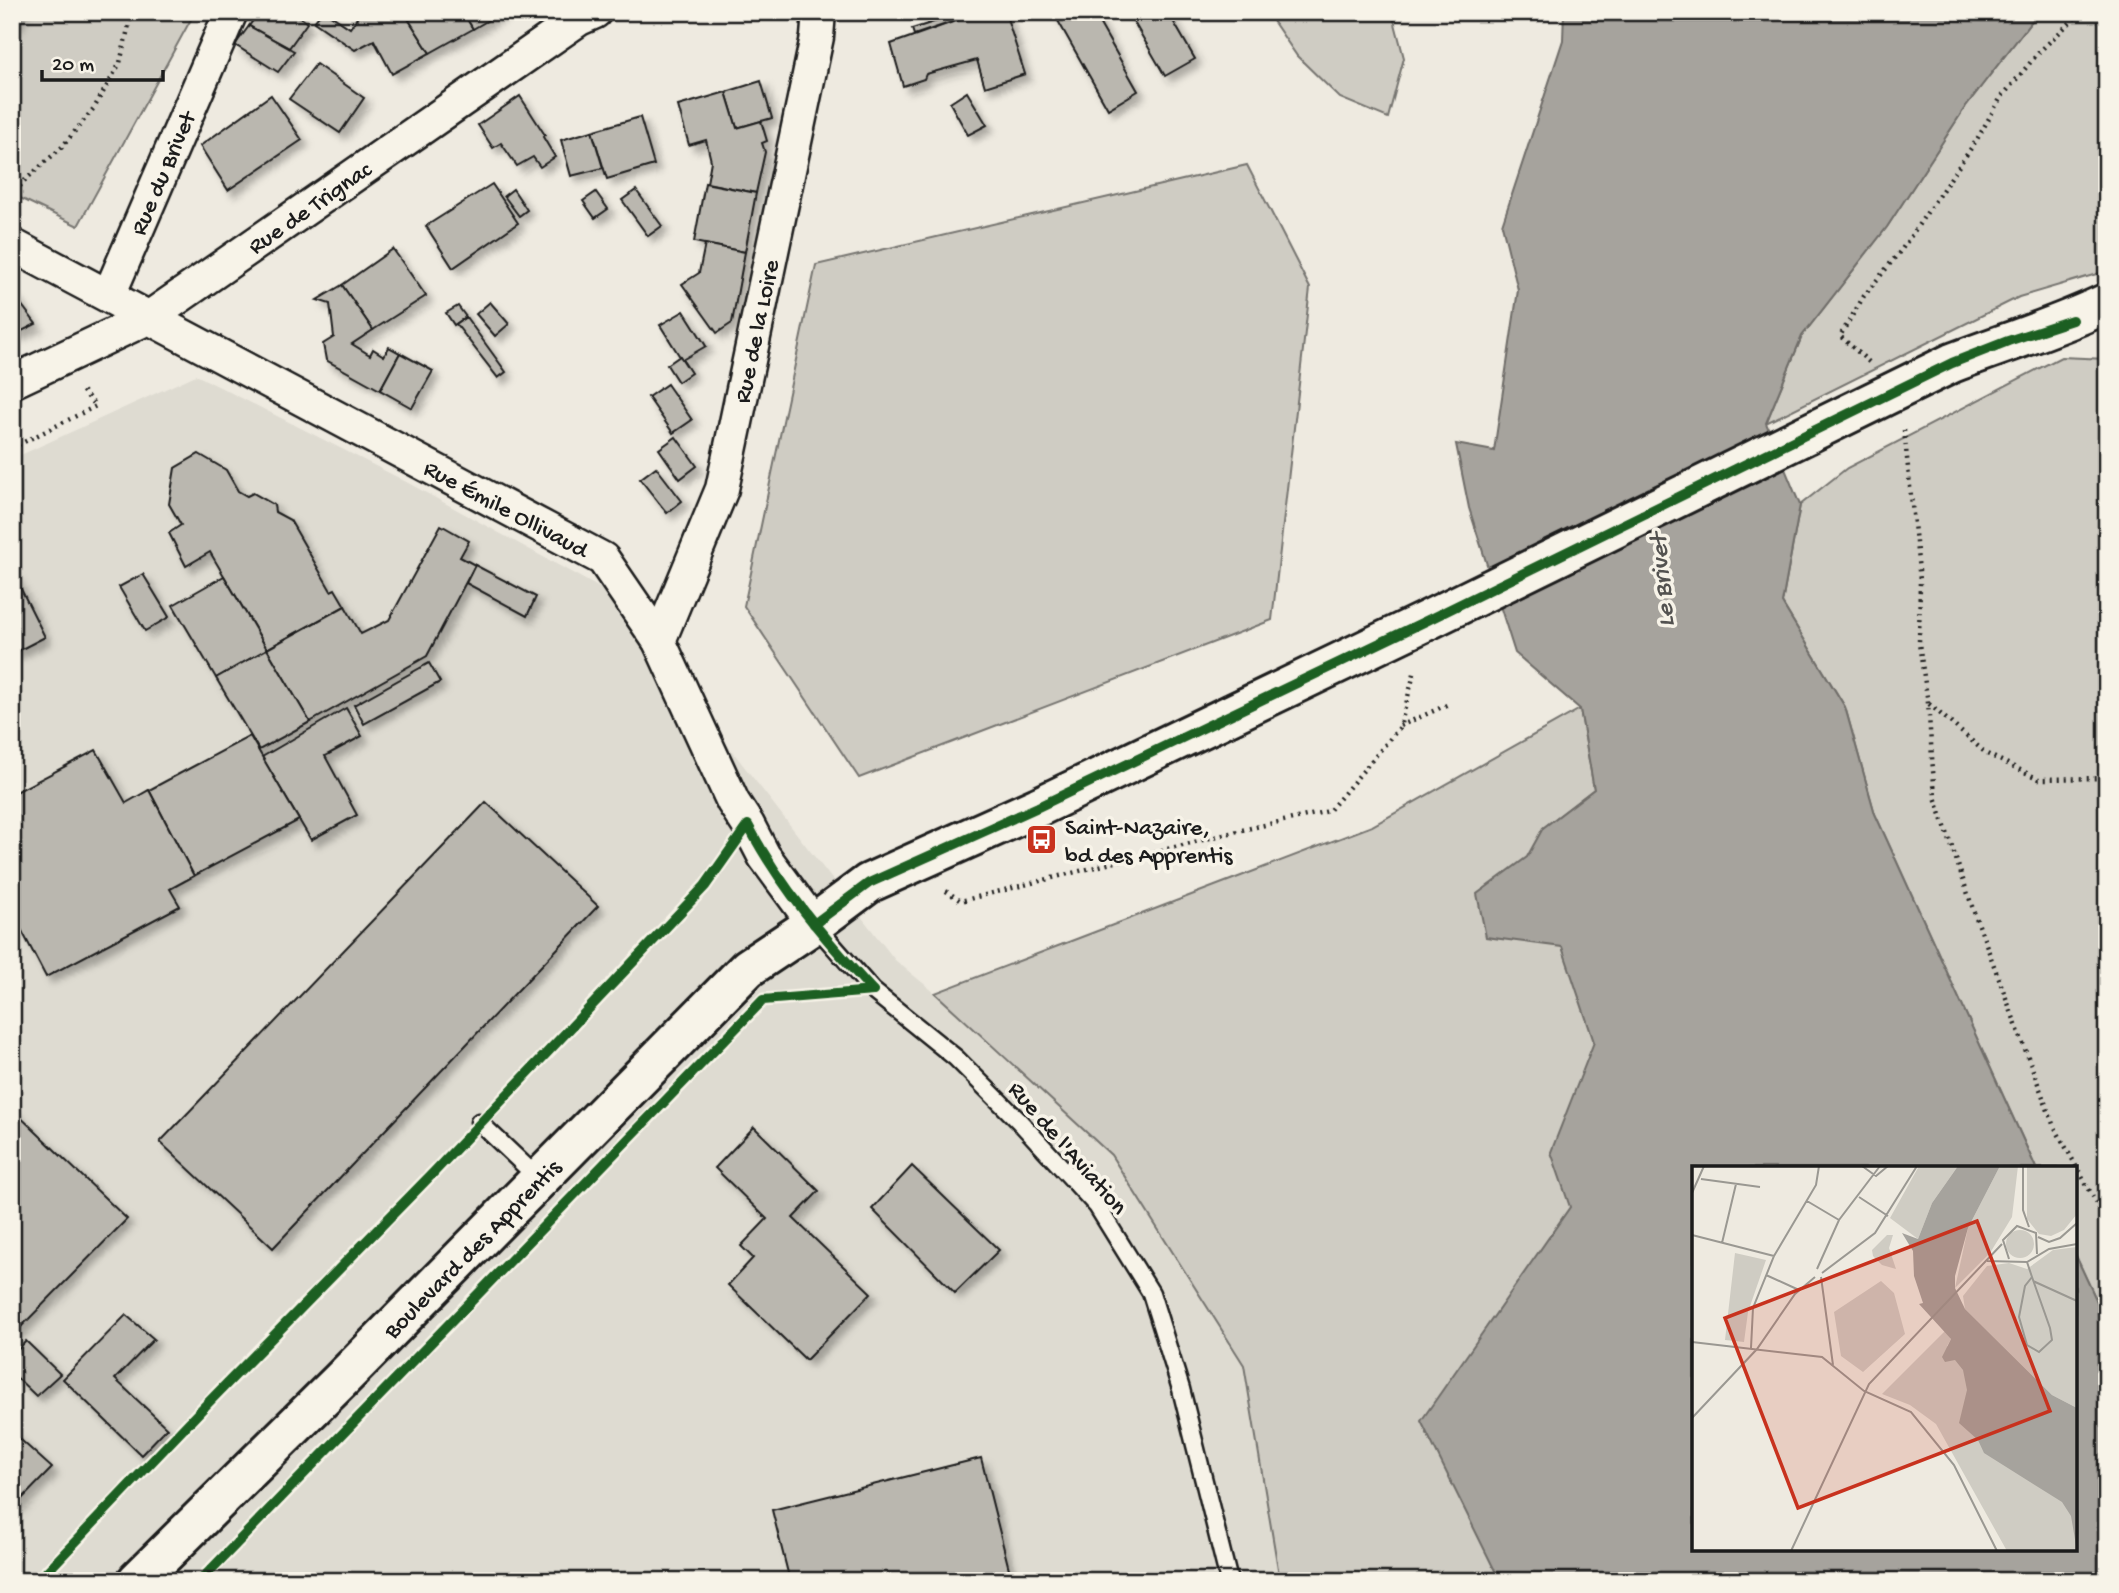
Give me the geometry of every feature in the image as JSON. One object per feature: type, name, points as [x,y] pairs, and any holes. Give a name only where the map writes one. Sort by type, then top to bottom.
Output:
[{"type":"main road","name":"Boulevard des Apprentis","points":[[137,1581],[340,1381],[748,968],[869,883],[1051,801],[1428,620],[1952,363],[2008,341],[2090,322],[2107,303]]},
{"type":"street","name":"Rue du Brivet","points":[[109,295],[231,12]]},
{"type":"street","name":"Rue de Trignac","points":[[12,382],[150,317],[567,27],[595,12]]},
{"type":"street","name":"Rue de la Loire","points":[[659,641],[722,489],[817,37],[819,12]]},
{"type":"street","name":"Rue Émile Ollivaud","points":[[12,245],[603,559],[659,641],[733,802],[764,856],[814,924]]},
{"type":"lane","name":"Rue de l'Aviation","points":[[814,924],[873,991],[956,1058],[1097,1206],[1151,1293],[1181,1389],[1228,1581]]},
{"type":"lane","points":[[480,1122],[539,1179]]},
{"type":"path","points":[[12,198],[23,182],[62,147],[94,108],[120,63],[132,12]]},
{"type":"path","points":[[1840,336],[1864,296],[1902,249],[1976,141],[2000,99],[2039,52],[2081,12]]},
{"type":"path","points":[[12,448],[96,407],[79,387]]},
{"type":"path","points":[[1890,393],[1920,580],[1919,644],[1928,703],[1935,796],[1974,912],[2053,1124],[2076,1166]]},
{"type":"path","points":[[1400,727],[1428,620]]},
{"type":"path","points":[[1928,703],[1987,754],[2039,779],[2107,778]]},
{"type":"path","points":[[907,866],[961,901],[1229,833],[1329,811],[1400,727],[1449,704]]},
{"type":"path","points":[[2077,1168],[2107,1222]]},
{"type":"shaded area","points":[[21,12],[197,12],[78,226],[12,194],[12,29]]},
{"type":"shaded area","points":[[1267,12],[1392,12],[1404,58],[1388,118],[1340,98],[1297,56]]},
{"type":"shaded area","points":[[2042,12],[2107,12],[2107,271],[2019,297],[1766,423],[1802,336],[1887,227],[1966,106],[2031,22]]},
{"type":"shaded area","points":[[1247,165],[1310,288],[1272,620],[859,778],[744,606],[816,265]]},
{"type":"shaded area","points":[[2061,357],[2107,359],[2107,1323],[2077,1258],[2077,1166],[2035,1166],[1875,814],[1845,707],[1782,603],[1800,505],[1847,468]]},
{"type":"shaded area","points":[[196,375],[399,478],[609,593],[895,960],[935,993],[1111,1155],[1244,1365],[1280,1581],[12,1581],[12,459]]},
{"type":"shaded area","points":[[1580,709],[1594,789],[1543,828],[1693,1166],[1692,1551],[1972,1581],[1280,1581],[1244,1365],[1111,1155],[935,993],[1372,826]]},
{"type":"water","name":"Le Brivet","points":[[1564,12],[2042,12],[2031,22],[1966,106],[1887,227],[1802,336],[1766,423],[1800,505],[1782,603],[1845,707],[1875,814],[2035,1166],[1692,1166],[1692,1551],[2077,1551],[2077,1258],[2107,1323],[2107,1581],[1500,1581],[1421,1421],[1570,1207],[1551,1152],[1594,1042],[1562,947],[1486,937],[1477,894],[1527,857],[1543,828],[1594,789],[1580,709],[1515,653],[1469,508],[1456,444],[1494,451],[1518,290],[1502,225],[1563,40]]},
{"type":"building","points":[[12,12],[21,12],[12,29]]},
{"type":"building","points":[[259,12],[298,12],[307,23],[289,48],[249,26]]},
{"type":"building","points":[[322,12],[350,28],[361,12],[404,12],[430,53],[392,74],[374,40],[355,50],[314,22]]},
{"type":"building","points":[[404,12],[422,12],[409,20]]},
{"type":"building","points":[[422,12],[463,12],[473,29],[430,53],[409,20]]},
{"type":"building","points":[[463,12],[502,12],[473,29]]},
{"type":"building","points":[[963,12],[1005,12],[1025,74],[985,87],[977,60],[926,74],[924,79],[903,86],[891,44],[964,18]]},
{"type":"building","points":[[1053,12],[1093,12],[1138,91],[1108,109]]},
{"type":"building","points":[[1128,12],[1168,12],[1195,59],[1165,76]]},
{"type":"building","points":[[962,13],[964,18],[914,35],[912,29]]},
{"type":"building","points":[[249,26],[294,51],[278,72],[235,45]]},
{"type":"building","points":[[316,64],[364,98],[340,133],[289,99]]},
{"type":"building","points":[[761,81],[772,118],[737,128],[726,92]]},
{"type":"building","points":[[726,92],[737,128],[761,121],[767,141],[762,143],[765,152],[756,193],[707,183],[711,161],[706,140],[689,145],[678,106]]},
{"type":"building","points":[[967,92],[987,125],[968,135],[950,103]]},
{"type":"building","points":[[271,95],[302,140],[228,190],[200,146]]},
{"type":"building","points":[[520,96],[545,135],[543,137],[555,157],[540,167],[533,157],[517,166],[501,143],[493,148],[478,125]]},
{"type":"building","points":[[640,117],[654,165],[607,179],[592,131]]},
{"type":"building","points":[[592,131],[603,168],[571,176],[561,140]]},
{"type":"building","points":[[705,183],[756,193],[745,252],[694,242]]},
{"type":"building","points":[[492,184],[518,223],[453,268],[426,226]]},
{"type":"building","points":[[513,189],[527,210],[519,216],[504,196]]},
{"type":"building","points":[[636,190],[662,226],[648,236],[622,200]]},
{"type":"building","points":[[596,192],[608,209],[595,218],[583,201]]},
{"type":"building","points":[[705,244],[745,252],[732,323],[717,333],[682,284],[699,273]]},
{"type":"building","points":[[393,249],[426,296],[373,330],[342,285]]},
{"type":"building","points":[[342,285],[373,330],[352,344],[370,355],[373,349],[384,356],[389,347],[400,353],[380,390],[326,360],[323,344],[334,337],[330,304],[317,300]]},
{"type":"building","points":[[12,292],[36,324],[12,336]]},
{"type":"building","points":[[490,302],[509,324],[495,336],[476,314]]},
{"type":"building","points":[[458,306],[466,317],[454,325],[446,313]]},
{"type":"building","points":[[684,311],[706,346],[682,360],[660,325]]},
{"type":"building","points":[[466,317],[506,372],[498,378],[456,324]]},
{"type":"building","points":[[400,353],[433,371],[412,408],[380,390]]},
{"type":"building","points":[[680,356],[691,373],[678,382],[667,365]]},
{"type":"building","points":[[667,384],[692,420],[673,433],[648,397]]},
{"type":"building","points":[[676,437],[697,466],[680,479],[659,449]]},
{"type":"building","points":[[199,454],[226,470],[238,491],[247,496],[253,493],[274,505],[275,512],[290,520],[331,591],[335,589],[345,606],[267,649],[210,552],[186,566],[169,533],[181,525],[169,504],[175,468]]},
{"type":"building","points":[[656,467],[682,501],[667,513],[640,479]]},
{"type":"building","points":[[441,525],[469,541],[460,557],[475,565],[427,656],[310,722],[267,649],[345,606],[361,634],[389,620]]},
{"type":"building","points":[[475,565],[536,597],[527,616],[466,583]]},
{"type":"building","points":[[12,571],[45,637],[12,654]]},
{"type":"building","points":[[143,574],[169,617],[145,631],[119,587]]},
{"type":"building","points":[[224,576],[267,649],[216,678],[173,605]]},
{"type":"building","points":[[267,649],[310,722],[259,750],[216,678]]},
{"type":"building","points":[[429,663],[440,682],[364,724],[354,705]]},
{"type":"building","points":[[346,708],[362,736],[325,756],[357,815],[311,840],[262,757]]},
{"type":"building","points":[[250,736],[299,820],[194,876],[149,790]]},
{"type":"building","points":[[96,750],[126,803],[149,790],[194,876],[170,889],[180,906],[46,977],[12,912],[12,794]]},
{"type":"building","points":[[486,802],[598,906],[273,1248],[160,1142]]},
{"type":"building","points":[[12,1109],[127,1219],[12,1336]]},
{"type":"building","points":[[754,1127],[819,1191],[793,1218],[871,1293],[806,1360],[728,1285],[753,1258],[741,1246],[767,1219],[715,1168]]},
{"type":"building","points":[[912,1166],[999,1250],[955,1293],[872,1209]]},
{"type":"building","points":[[126,1315],[154,1339],[115,1379],[167,1428],[141,1455],[63,1379]]},
{"type":"building","points":[[26,1341],[60,1374],[36,1396],[12,1373],[12,1356]]},
{"type":"building","points":[[12,1432],[52,1468],[12,1509]]},
{"type":"building","points":[[981,1458],[1012,1581],[790,1581],[772,1510]]},
{"type":"cycle path","points":[[814,924],[869,883],[1038,807],[1428,620],[1952,363],[2072,320]]},
{"type":"cycle path","points":[[38,1581],[434,1172],[705,886],[748,825],[774,870],[805,912],[873,991]]},
{"type":"cycle path","points":[[200,1581],[763,1000],[873,991]]},
{"type":"place","name":"Saint-Nazaire, bd des Apprentis","points":[[1042,840]]}]
